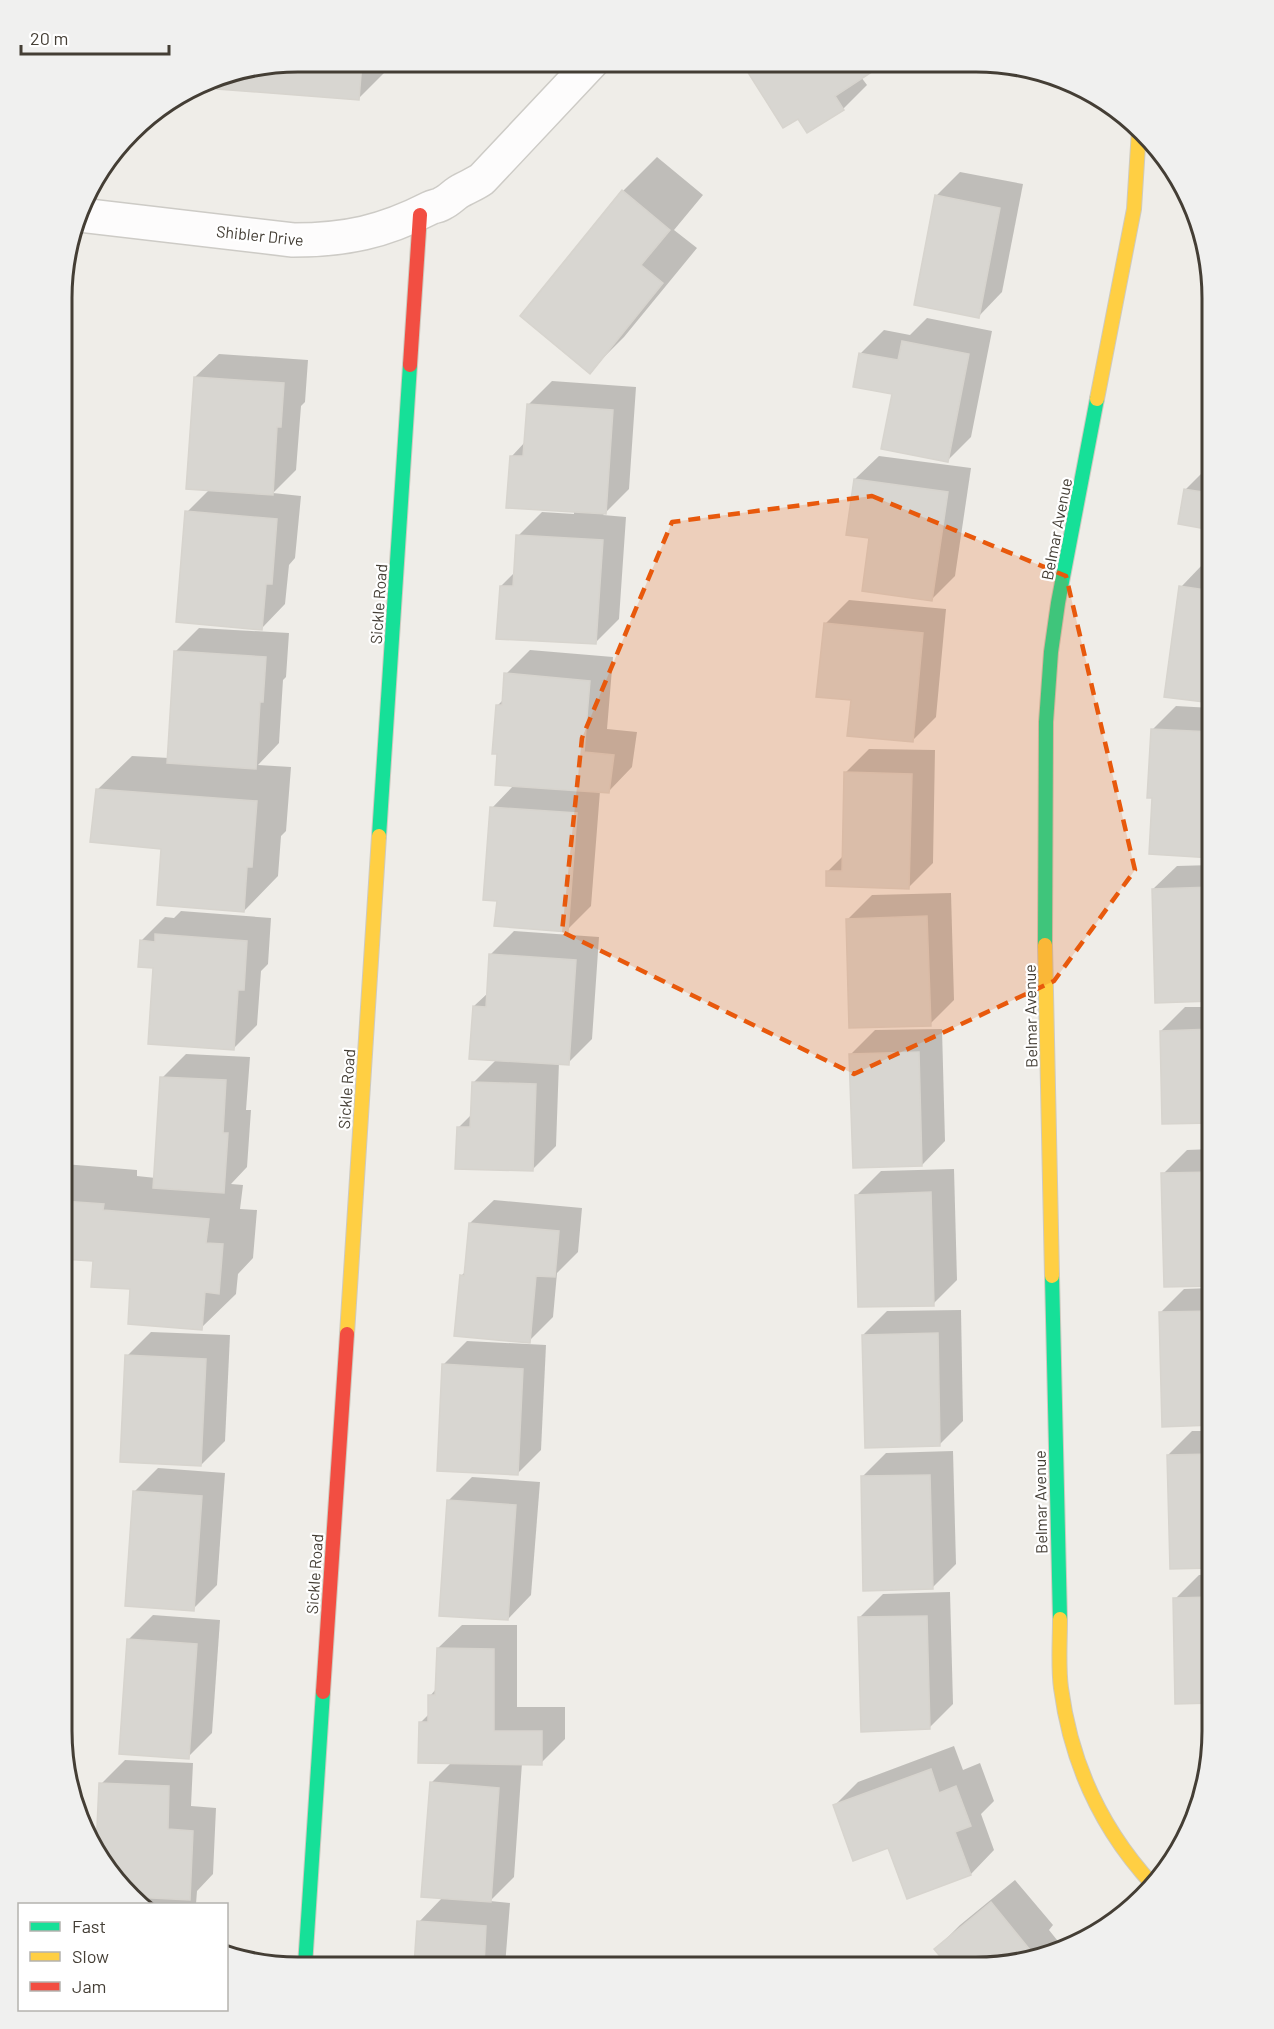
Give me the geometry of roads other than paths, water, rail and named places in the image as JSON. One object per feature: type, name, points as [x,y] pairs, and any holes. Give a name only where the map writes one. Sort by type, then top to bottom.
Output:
[{"type":"street","name":"Shibler Drive","points":[[88,216],[293,240],[350,237],[386,228],[442,204],[482,179],[583,72]]},
{"type":"street","name":"Belmar Avenue","points":[[1138,141],[1134,209],[1060,591],[1051,652],[1046,734],[1044,909],[1061,1686],[1064,1708],[1083,1775],[1102,1817],[1146,1879]]},
{"type":"street","name":"Sickle Road","points":[[306,1957],[420,215]]}]
